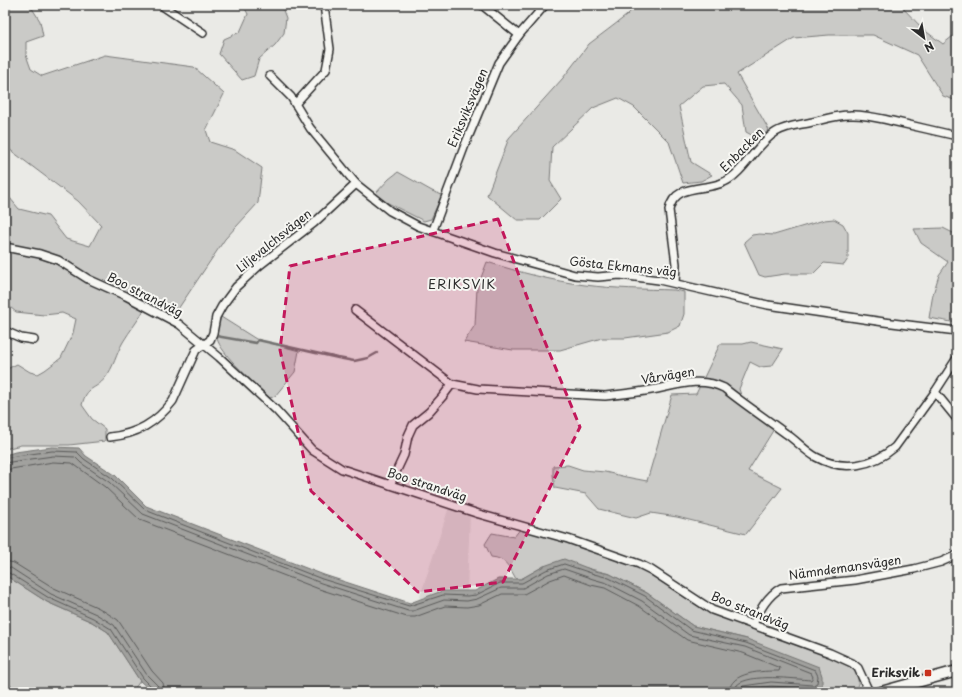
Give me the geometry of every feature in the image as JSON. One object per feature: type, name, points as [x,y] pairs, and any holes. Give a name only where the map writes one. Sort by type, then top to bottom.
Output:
[{"type":"main road","points":[[882,692],[957,671]]},
{"type":"main road","points":[[882,692],[957,678]]},
{"type":"street","points":[[161,5],[203,34]]},
{"type":"street","points":[[295,104],[326,70],[330,49],[324,5]]},
{"type":"street","points":[[482,5],[520,35]]},
{"type":"street","name":"Eriksviksvägen","points":[[433,230],[457,164],[499,63],[545,5]]},
{"type":"street","name":"Gösta Ekmans väg","points":[[270,76],[295,104],[310,128],[356,184],[390,211],[418,226],[495,253],[575,275],[598,277],[620,275],[659,280],[768,305],[957,331]]},
{"type":"street","name":"Enbacken","points":[[675,283],[676,264],[669,210],[670,204],[674,198],[685,191],[710,187],[726,182],[769,138],[777,132],[787,127],[851,115],[872,117],[957,136]]},
{"type":"street","name":"Liljevalchsvägen","points":[[110,437],[126,435],[144,427],[169,406],[173,401],[196,350],[210,340],[216,317],[222,306],[243,279],[314,223],[356,184]]},
{"type":"street","name":"Boo strandväg","points":[[5,247],[40,254],[58,260],[88,279],[126,296],[180,324],[276,410],[312,450],[342,469],[479,514],[568,539],[638,564],[651,570],[712,610],[830,653],[852,663],[858,668],[869,692]]},
{"type":"street","name":"Vårvägen","points":[[355,310],[452,384],[478,389],[606,396],[644,391],[677,384],[707,382],[724,388],[816,457],[831,464],[844,466],[866,464],[887,454],[895,447],[906,434],[957,358]]},
{"type":"street","points":[[5,331],[21,338],[34,340]]},
{"type":"street","points":[[390,485],[404,455],[408,436],[413,425],[429,412],[452,384]]},
{"type":"street","points":[[935,392],[957,419]]},
{"type":"street","name":"Nämndemansvägen","points":[[753,624],[760,609],[767,599],[781,588],[855,580],[914,569],[941,562],[957,555]]},
{"type":"highlighted area","points":[[498,219],[531,308],[580,427],[503,582],[418,592],[311,491],[280,350],[290,266]]},
{"type":"shaded area","points":[[5,5],[30,5],[40,21],[43,36],[26,42],[26,55],[31,69],[42,76],[105,55],[194,67],[224,94],[206,130],[210,142],[235,150],[262,168],[258,203],[225,239],[178,309],[137,297],[89,277],[59,257],[5,244],[5,192],[19,209],[48,216],[66,239],[90,246],[101,225],[78,201],[5,146],[5,111],[8,105],[5,103]]},
{"type":"shaded area","points":[[243,5],[281,5],[286,18],[284,33],[275,45],[259,59],[254,76],[242,80],[219,54],[224,39],[240,32],[248,14]]},
{"type":"shaded area","points":[[637,5],[900,5],[924,30],[943,44],[953,36],[957,40],[957,101],[943,96],[917,55],[873,35],[829,35],[794,38],[737,74],[769,130],[759,139],[746,132],[742,105],[724,84],[703,86],[679,106],[691,162],[712,175],[701,181],[683,183],[669,142],[634,107],[618,98],[593,108],[552,147],[550,181],[561,199],[540,220],[517,220],[487,195],[509,138],[563,78],[589,44],[626,16]]},
{"type":"shaded area","points":[[398,172],[442,195],[431,219],[424,221],[384,201],[375,194]]},
{"type":"shaded area","points":[[834,219],[843,224],[848,233],[848,259],[844,265],[824,263],[813,274],[785,274],[765,277],[759,275],[744,242],[752,235],[774,235],[824,220]]},
{"type":"shaded area","points":[[943,228],[957,235],[957,323],[929,318],[933,294],[939,275],[948,262],[921,243],[914,229]]},
{"type":"shaded area","points":[[5,251],[38,256],[145,308],[123,342],[108,374],[101,382],[86,394],[82,405],[92,419],[105,429],[105,441],[69,445],[21,445],[5,449],[5,370],[17,364],[30,372],[38,374],[45,370],[61,358],[73,333],[76,319],[62,313],[44,315],[16,312],[5,303]]},
{"type":"shaded area","points":[[487,262],[536,276],[573,283],[630,289],[674,290],[684,292],[684,314],[680,326],[668,332],[625,338],[602,338],[560,350],[513,350],[464,342],[475,325],[477,288]]},
{"type":"shaded area","points":[[221,317],[256,339],[299,351],[295,372],[275,396],[270,398],[232,361],[220,345],[216,333]]},
{"type":"shaded area","points":[[751,342],[783,349],[772,366],[760,367],[750,362],[739,389],[745,408],[774,429],[748,471],[782,488],[746,534],[677,517],[651,513],[636,518],[599,509],[586,494],[555,488],[553,466],[568,465],[583,470],[605,472],[647,481],[672,395],[696,394],[720,344],[743,344]]},
{"type":"shaded area","points":[[449,507],[470,514],[467,592],[453,591],[419,600]]},
{"type":"shaded area","points":[[521,528],[569,542],[635,566],[706,611],[798,644],[850,665],[857,676],[857,687],[849,691],[732,692],[771,686],[787,688],[747,639],[693,626],[647,593],[610,574],[587,568],[544,566],[521,579],[516,579],[507,564],[500,559],[491,557],[485,544],[492,533],[514,537]]},
{"type":"shaded area","points":[[5,575],[47,602],[92,622],[108,632],[140,681],[132,692],[18,692],[18,689],[5,683]]},
{"type":"water","points":[[52,447],[79,448],[86,456],[115,475],[146,506],[324,575],[410,603],[442,591],[475,591],[498,579],[521,579],[544,566],[564,559],[595,571],[610,574],[647,593],[693,626],[747,639],[819,667],[822,676],[822,685],[814,689],[771,686],[732,692],[152,692],[140,681],[108,632],[92,622],[47,602],[5,575],[5,455],[15,452]]},
{"type":"waterway","points":[[216,336],[256,343],[258,340],[354,361],[368,358],[377,353]]},
{"type":"place","name":"Eriksvik","points":[[928,673]]},
{"type":"district","name":"ERIKSVIK","points":[[462,284]]}]
